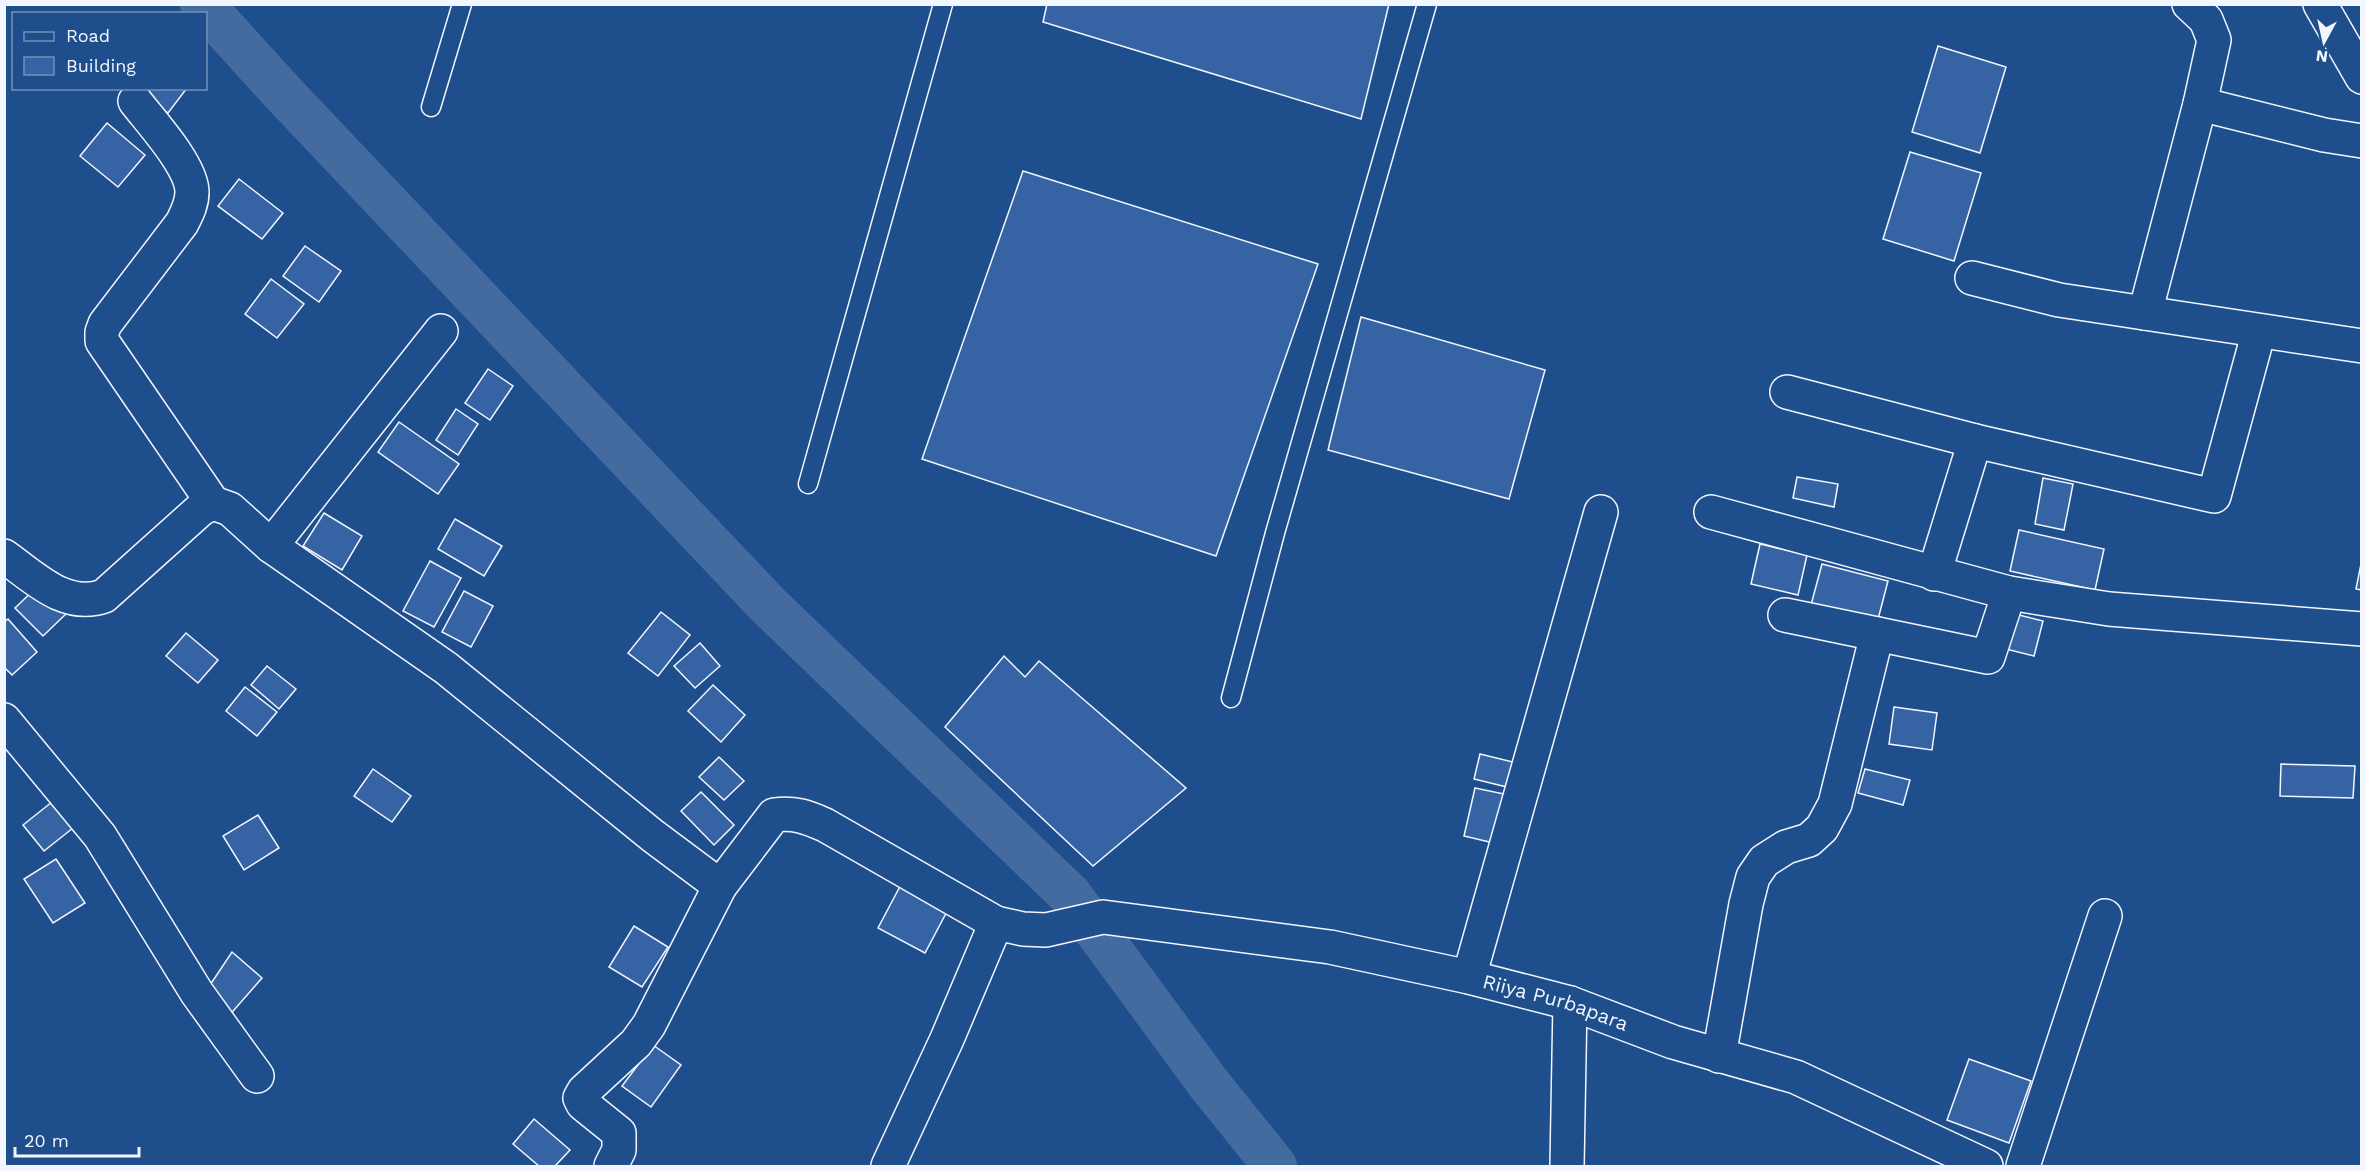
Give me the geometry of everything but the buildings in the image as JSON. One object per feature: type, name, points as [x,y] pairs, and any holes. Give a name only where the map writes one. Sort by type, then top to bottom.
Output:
[{"type":"street","points":[[2145,313],[2200,104],[2214,40],[2206,20],[2189,4]]},
{"type":"street","points":[[2320,4],[2361,77]]},
{"type":"street","points":[[135,101],[185,167],[191,179],[191,205],[182,223],[105,324],[102,341],[213,503],[230,509],[271,546],[446,668],[653,836],[720,886]]},
{"type":"street","points":[[2200,104],[2324,135],[2361,141]]},
{"type":"street","points":[[1972,278],[2059,300],[2361,346]]},
{"type":"street","points":[[271,546],[441,331]]},
{"type":"street","points":[[1787,392],[1975,441],[2214,496],[2259,331]]},
{"type":"street","points":[[1934,574],[1975,441]]},
{"type":"street","points":[[4,556],[63,596],[80,601],[104,597],[201,509],[213,503]]},
{"type":"street","points":[[1469,976],[1600,512]]},
{"type":"street","points":[[1711,512],[2009,593],[2109,609],[2361,629]]},
{"type":"street","points":[[1785,615],[1988,657],[2009,593]]},
{"type":"street","points":[[1719,1056],[1746,904],[1754,877],[1764,861],[1786,848],[1809,840],[1822,828],[1835,804],[1877,634]]},
{"type":"street","points":[[4,720],[100,836],[198,993],[257,1076]]},
{"type":"street","name":"Riiya Purbapara","points":[[610,1167],[619,1150],[619,1133],[583,1104],[580,1098],[591,1084],[636,1043],[649,1024],[720,886],[774,815],[788,813],[804,816],[825,825],[996,923],[1023,929],[1046,930],[1103,918],[1330,947],[1469,976],[1570,1003],[1673,1042],[1796,1077],[1986,1167]]},
{"type":"street","points":[[2023,1167],[2106,916]]},
{"type":"street","points":[[888,1167],[947,1039],[996,923]]},
{"type":"street","points":[[1567,1167],[1570,1003]]},
{"type":"lane","points":[[431,107],[462,4]]},
{"type":"lane","points":[[808,484],[943,4]]},
{"type":"lane","points":[[1231,698],[1275,532],[1427,4]]},
{"type":"waterway","points":[[202,4],[283,93],[767,604],[1070,895],[1209,1084],[1275,1166]]}]
